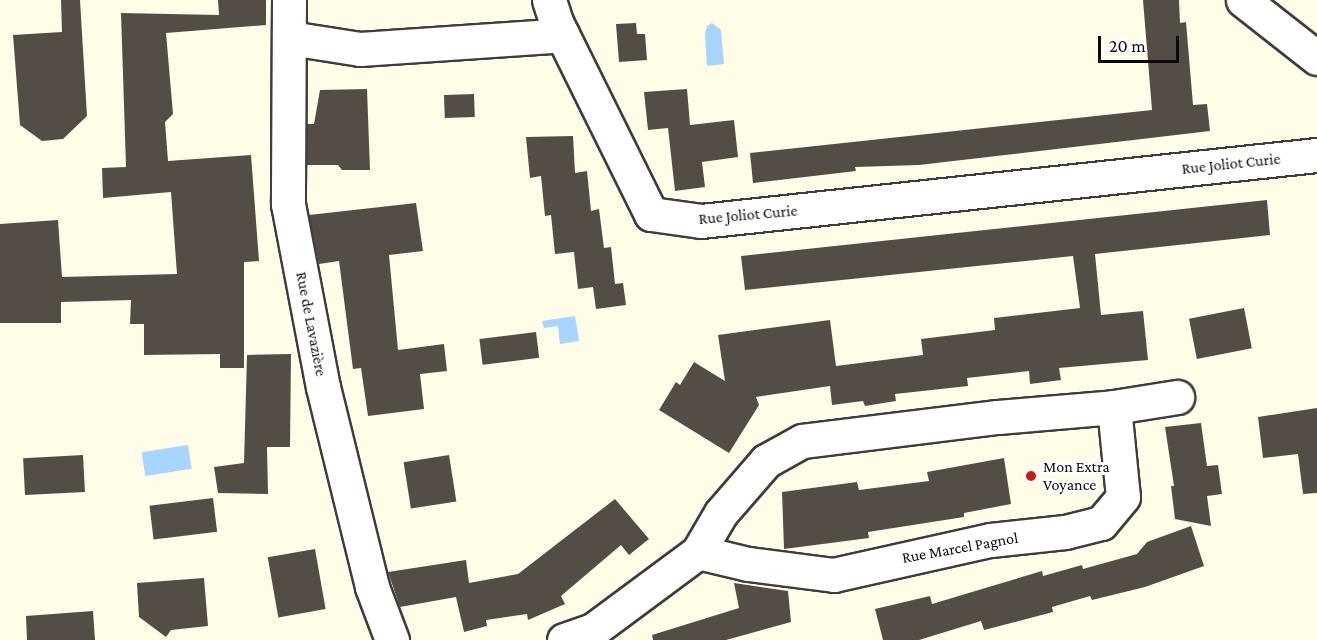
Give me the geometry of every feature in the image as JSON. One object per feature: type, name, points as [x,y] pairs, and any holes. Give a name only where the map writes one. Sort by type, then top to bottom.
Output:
[{"type":"street","name":"Rue de Lavazière","points":[[289,0],[288,204],[323,387],[372,587],[392,640]]},
{"type":"street","points":[[290,38],[360,49],[563,35],[549,0]]},
{"type":"street","points":[[1243,0],[1317,58]]},
{"type":"street","name":"Rue Joliot Curie","points":[[563,35],[651,214],[701,221],[1317,155]]},
{"type":"street","points":[[564,640],[593,630],[698,552],[721,513],[766,461],[802,441],[1177,398]]},
{"type":"street","name":"Rue Marcel Pagnol","points":[[698,552],[748,564],[834,575],[978,542],[1065,532],[1101,523],[1124,497],[1114,407]]},
{"type":"water","points":[[712,23],[721,30],[724,64],[707,66],[705,34],[707,26]]},
{"type":"water","points":[[575,316],[579,341],[560,344],[558,326],[544,328],[542,321]]},
{"type":"water","points":[[188,445],[192,469],[145,476],[142,452]]},
{"type":"building","points":[[61,0],[80,0],[87,116],[63,139],[42,141],[20,125],[13,35],[62,32]]},
{"type":"building","points":[[218,0],[266,0],[266,25],[166,33],[173,114],[165,122],[168,161],[251,155],[259,261],[244,262],[244,368],[220,368],[220,354],[144,355],[144,324],[130,324],[131,300],[61,302],[61,323],[0,323],[0,224],[58,220],[62,277],[177,274],[171,192],[103,198],[102,168],[126,167],[121,13],[219,15]]},
{"type":"building","points":[[1143,0],[1179,0],[1180,23],[1186,22],[1193,105],[1207,104],[1210,131],[919,165],[855,167],[856,171],[753,183],[750,153],[1152,110]]},
{"type":"building","points":[[636,23],[637,34],[645,34],[647,60],[619,62],[616,24]]},
{"type":"building","points":[[367,89],[370,170],[342,170],[338,165],[307,165],[307,124],[314,124],[320,90]]},
{"type":"building","points":[[687,89],[690,125],[734,120],[738,157],[702,162],[705,187],[675,191],[668,128],[648,130],[644,92]]},
{"type":"building","points":[[474,94],[475,117],[445,118],[444,95]]},
{"type":"building","points":[[573,136],[575,173],[587,171],[591,211],[599,209],[604,248],[611,247],[615,284],[623,283],[626,305],[596,309],[593,287],[578,289],[574,252],[555,254],[551,215],[545,216],[541,176],[530,178],[526,137]]},
{"type":"building","points":[[1267,200],[1270,235],[1095,254],[1101,315],[1143,311],[1148,360],[1059,368],[1061,380],[1030,384],[1029,371],[967,378],[968,386],[895,394],[896,401],[865,406],[863,401],[832,405],[830,386],[756,397],[759,405],[729,453],[659,410],[676,382],[680,385],[694,362],[725,381],[718,335],[830,320],[836,366],[923,355],[921,339],[995,330],[994,318],[1080,308],[1073,256],[745,290],[741,256]]},
{"type":"building","points":[[416,203],[423,251],[389,255],[398,350],[444,344],[447,371],[420,374],[424,409],[368,416],[361,368],[353,369],[339,261],[319,264],[309,215]]},
{"type":"building","points":[[1244,308],[1252,348],[1197,359],[1189,319]]},
{"type":"building","points":[[536,332],[539,358],[483,365],[479,339]]},
{"type":"building","points":[[291,354],[290,447],[267,447],[268,494],[218,493],[214,467],[244,463],[247,355]]},
{"type":"building","points":[[1317,408],[1317,493],[1303,494],[1298,454],[1263,458],[1258,417]]},
{"type":"building","points":[[1201,423],[1207,466],[1218,465],[1222,494],[1207,496],[1211,526],[1175,519],[1171,486],[1174,486],[1165,427]]},
{"type":"building","points":[[83,455],[85,492],[25,495],[23,458]]},
{"type":"building","points":[[449,455],[456,501],[411,509],[404,462]]},
{"type":"building","points":[[1004,458],[1011,504],[964,513],[964,517],[868,532],[869,538],[784,549],[782,492],[857,482],[859,490],[929,481],[927,472]]},
{"type":"building","points":[[213,498],[217,532],[154,540],[149,506]]},
{"type":"building","points":[[615,499],[649,539],[629,555],[621,545],[561,596],[565,604],[528,620],[527,614],[486,620],[487,626],[464,632],[456,597],[400,607],[388,572],[466,560],[469,583],[518,574]]},
{"type":"building","points":[[1191,526],[1204,566],[1145,587],[1092,600],[1090,596],[1052,607],[1053,612],[984,630],[981,621],[919,640],[883,640],[875,609],[930,596],[932,604],[1042,571],[1043,576],[1082,565],[1083,569],[1137,554],[1147,542]]},
{"type":"building","points":[[315,549],[326,609],[278,617],[268,557]]},
{"type":"building","points":[[204,578],[208,626],[171,630],[166,637],[139,617],[137,583]]},
{"type":"building","points":[[734,583],[788,591],[791,622],[726,640],[653,640],[652,635],[739,608]]},
{"type":"building","points":[[93,611],[95,640],[27,640],[26,616]]},
{"type":"place","name":"Mon Extra Voyance","points":[[1031,476]]}]
